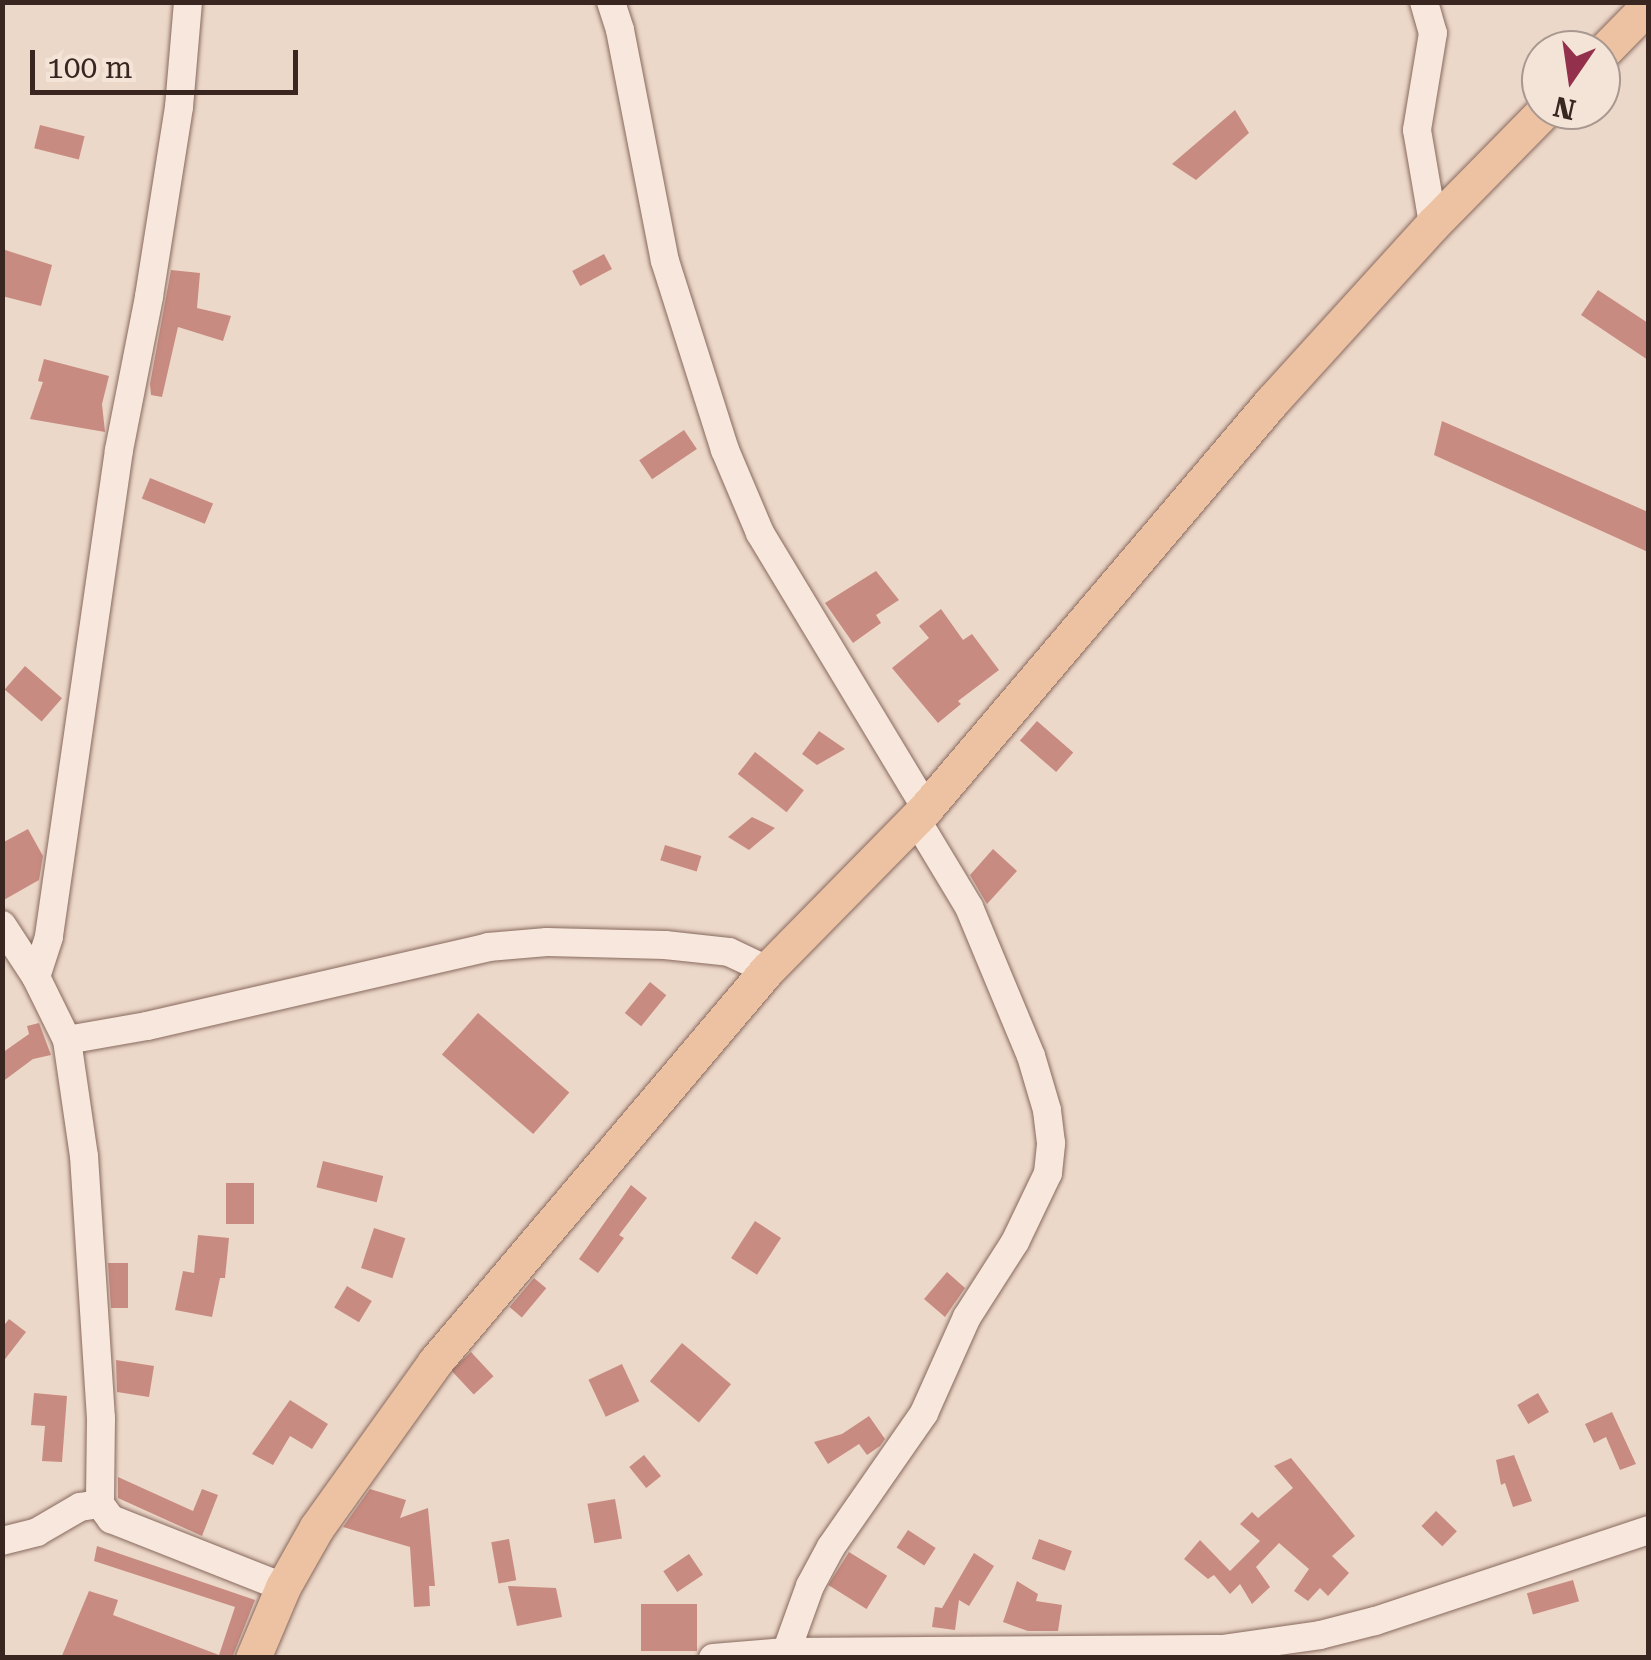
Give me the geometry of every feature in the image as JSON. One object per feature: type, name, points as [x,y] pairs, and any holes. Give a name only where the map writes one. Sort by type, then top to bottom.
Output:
[{"type":"main road","points":[[1621,35],[1648,9]]},
{"type":"main road","points":[[253,1658],[284,1587],[317,1527],[435,1362],[767,970],[921,814],[1272,401],[1433,224],[1526,130]]},
{"type":"street","points":[[36,977],[49,937],[119,450],[179,107],[188,2]]},
{"type":"street","points":[[611,2],[620,30],[665,261],[726,450],[760,533],[921,814],[969,907],[1030,1056],[1051,1143],[1048,1173],[1015,1242],[966,1317],[924,1413],[831,1547],[810,1586],[785,1655]]},
{"type":"street","points":[[1424,2],[1433,33],[1417,130],[1433,224]]},
{"type":"street","points":[[2,925],[36,977],[68,1040],[84,1156],[93,1284],[100,1504],[111,1519],[284,1587]]},
{"type":"street","points":[[68,1040],[147,1026],[488,947],[564,942],[664,944],[729,952],[767,970]]},
{"type":"street","points":[[2,1541],[36,1532],[80,1507],[100,1504]]},
{"type":"street","points":[[713,1658],[1267,1650],[1375,1621],[1648,1530]]},
{"type":"building","points":[[1235,110],[1249,133],[1196,180],[1172,164]]},
{"type":"building","points":[[40,125],[85,136],[79,159],[34,148]]},
{"type":"building","points":[[2,249],[52,265],[41,306],[2,296]]},
{"type":"building","points":[[604,254],[612,269],[580,286],[572,271]]},
{"type":"building","points":[[171,270],[200,273],[197,308],[231,316],[223,341],[178,327],[162,397],[151,395],[150,384]]},
{"type":"building","points":[[1598,290],[1648,323],[1648,360],[1581,315]]},
{"type":"building","points":[[44,359],[109,376],[102,404],[105,432],[30,419],[43,382],[38,381]]},
{"type":"building","points":[[1442,421],[1648,512],[1648,552],[1434,455]]},
{"type":"building","points":[[684,430],[697,449],[652,479],[639,460]]},
{"type":"building","points":[[150,478],[213,503],[205,524],[142,498]]},
{"type":"building","points":[[876,571],[899,600],[876,615],[881,623],[853,643],[825,603]]},
{"type":"building","points":[[941,609],[963,640],[972,634],[999,670],[958,701],[961,704],[938,723],[892,668],[929,638],[919,626]]},
{"type":"building","points":[[25,666],[62,698],[42,722],[5,689]]},
{"type":"building","points":[[1037,721],[1073,752],[1056,772],[1020,741]]},
{"type":"building","points":[[819,731],[845,749],[817,765],[802,754]]},
{"type":"building","points":[[755,752],[804,790],[787,812],[738,774]]},
{"type":"building","points":[[752,817],[775,828],[749,850],[728,837]]},
{"type":"building","points":[[28,829],[43,856],[39,880],[2,901],[2,843]]},
{"type":"building","points":[[665,845],[701,856],[697,871],[660,860]]},
{"type":"building","points":[[993,849],[1017,871],[987,904],[970,875]]},
{"type":"building","points":[[650,982],[666,995],[641,1026],[625,1013]]},
{"type":"building","points":[[478,1013],[569,1092],[533,1134],[442,1055]]},
{"type":"building","points":[[39,1023],[51,1055],[33,1059],[2,1082],[2,1053],[29,1034],[27,1026]]},
{"type":"building","points":[[323,1161],[383,1176],[377,1202],[316,1187]]},
{"type":"building","points":[[226,1183],[254,1183],[254,1224],[226,1224]]},
{"type":"building","points":[[631,1185],[647,1198],[619,1235],[624,1238],[598,1273],[579,1259]]},
{"type":"building","points":[[755,1221],[781,1238],[757,1275],[731,1258]]},
{"type":"building","points":[[374,1228],[405,1238],[392,1278],[361,1268]]},
{"type":"building","points":[[198,1235],[229,1238],[225,1278],[220,1278],[212,1317],[175,1310],[183,1271],[194,1273]]},
{"type":"building","points":[[108,1263],[128,1263],[128,1308],[111,1308]]},
{"type":"building","points":[[947,1272],[965,1288],[945,1317],[924,1299]]},
{"type":"building","points":[[534,1278],[546,1288],[522,1317],[510,1307]]},
{"type":"building","points":[[347,1286],[372,1301],[359,1322],[334,1307]]},
{"type":"building","points":[[9,1319],[26,1332],[2,1363],[2,1328]]},
{"type":"building","points":[[682,1343],[731,1384],[699,1422],[650,1381]]},
{"type":"building","points":[[471,1352],[494,1376],[474,1395],[451,1370]]},
{"type":"building","points":[[116,1360],[154,1366],[149,1397],[117,1392]]},
{"type":"building","points":[[622,1364],[639,1401],[606,1417],[588,1380]]},
{"type":"building","points":[[34,1393],[67,1396],[62,1462],[42,1461],[45,1426],[31,1425]]},
{"type":"building","points":[[1538,1393],[1549,1412],[1528,1424],[1517,1405]]},
{"type":"building","points":[[290,1400],[328,1424],[312,1449],[290,1436],[273,1465],[252,1454]]},
{"type":"building","points":[[1612,1412],[1636,1464],[1620,1470],[1606,1437],[1594,1443],[1585,1424]]},
{"type":"building","points":[[869,1416],[885,1439],[880,1446],[867,1455],[859,1444],[828,1464],[814,1442],[842,1434]]},
{"type":"building","points":[[644,1455],[661,1476],[646,1488],[629,1467]]},
{"type":"building","points":[[1514,1455],[1532,1501],[1513,1507],[1505,1483],[1501,1485],[1496,1460]]},
{"type":"building","points":[[1291,1458],[1355,1536],[1332,1556],[1349,1573],[1328,1596],[1320,1588],[1308,1601],[1294,1591],[1309,1569],[1279,1543],[1256,1567],[1270,1587],[1252,1604],[1240,1584],[1230,1594],[1214,1575],[1208,1579],[1184,1559],[1200,1540],[1230,1571],[1260,1541],[1240,1524],[1252,1512],[1258,1518],[1293,1488],[1274,1466]]},
{"type":"building","points":[[118,1477],[193,1511],[202,1489],[218,1495],[202,1536],[118,1498]]},
{"type":"building","points":[[370,1489],[406,1500],[400,1518],[428,1508],[435,1586],[429,1586],[430,1606],[414,1607],[410,1547],[343,1527]]},
{"type":"building","points":[[615,1499],[622,1538],[594,1543],[587,1504]]},
{"type":"building","points":[[1436,1511],[1457,1531],[1442,1546],[1421,1526]]},
{"type":"building","points":[[908,1530],[936,1548],[924,1566],[897,1548]]},
{"type":"building","points":[[509,1539],[516,1580],[499,1583],[491,1542]]},
{"type":"building","points":[[1039,1539],[1072,1551],[1065,1571],[1032,1559]]},
{"type":"building","points":[[97,1546],[255,1600],[232,1658],[61,1658],[89,1591],[118,1600],[113,1615],[219,1655],[235,1607],[94,1561]]},
{"type":"building","points":[[849,1552],[887,1576],[866,1609],[828,1585]]},
{"type":"building","points":[[974,1553],[994,1566],[969,1606],[959,1600],[955,1630],[932,1627],[935,1607],[942,1608]]},
{"type":"building","points":[[689,1554],[703,1575],[677,1592],[663,1571]]},
{"type":"building","points":[[1573,1580],[1579,1601],[1533,1614],[1527,1593]]},
{"type":"building","points":[[1017,1581],[1038,1594],[1036,1601],[1062,1605],[1058,1631],[1028,1631],[1003,1622]]},
{"type":"building","points":[[508,1586],[556,1588],[562,1617],[517,1626]]},
{"type":"building","points":[[641,1604],[697,1604],[697,1651],[641,1651]]}]
